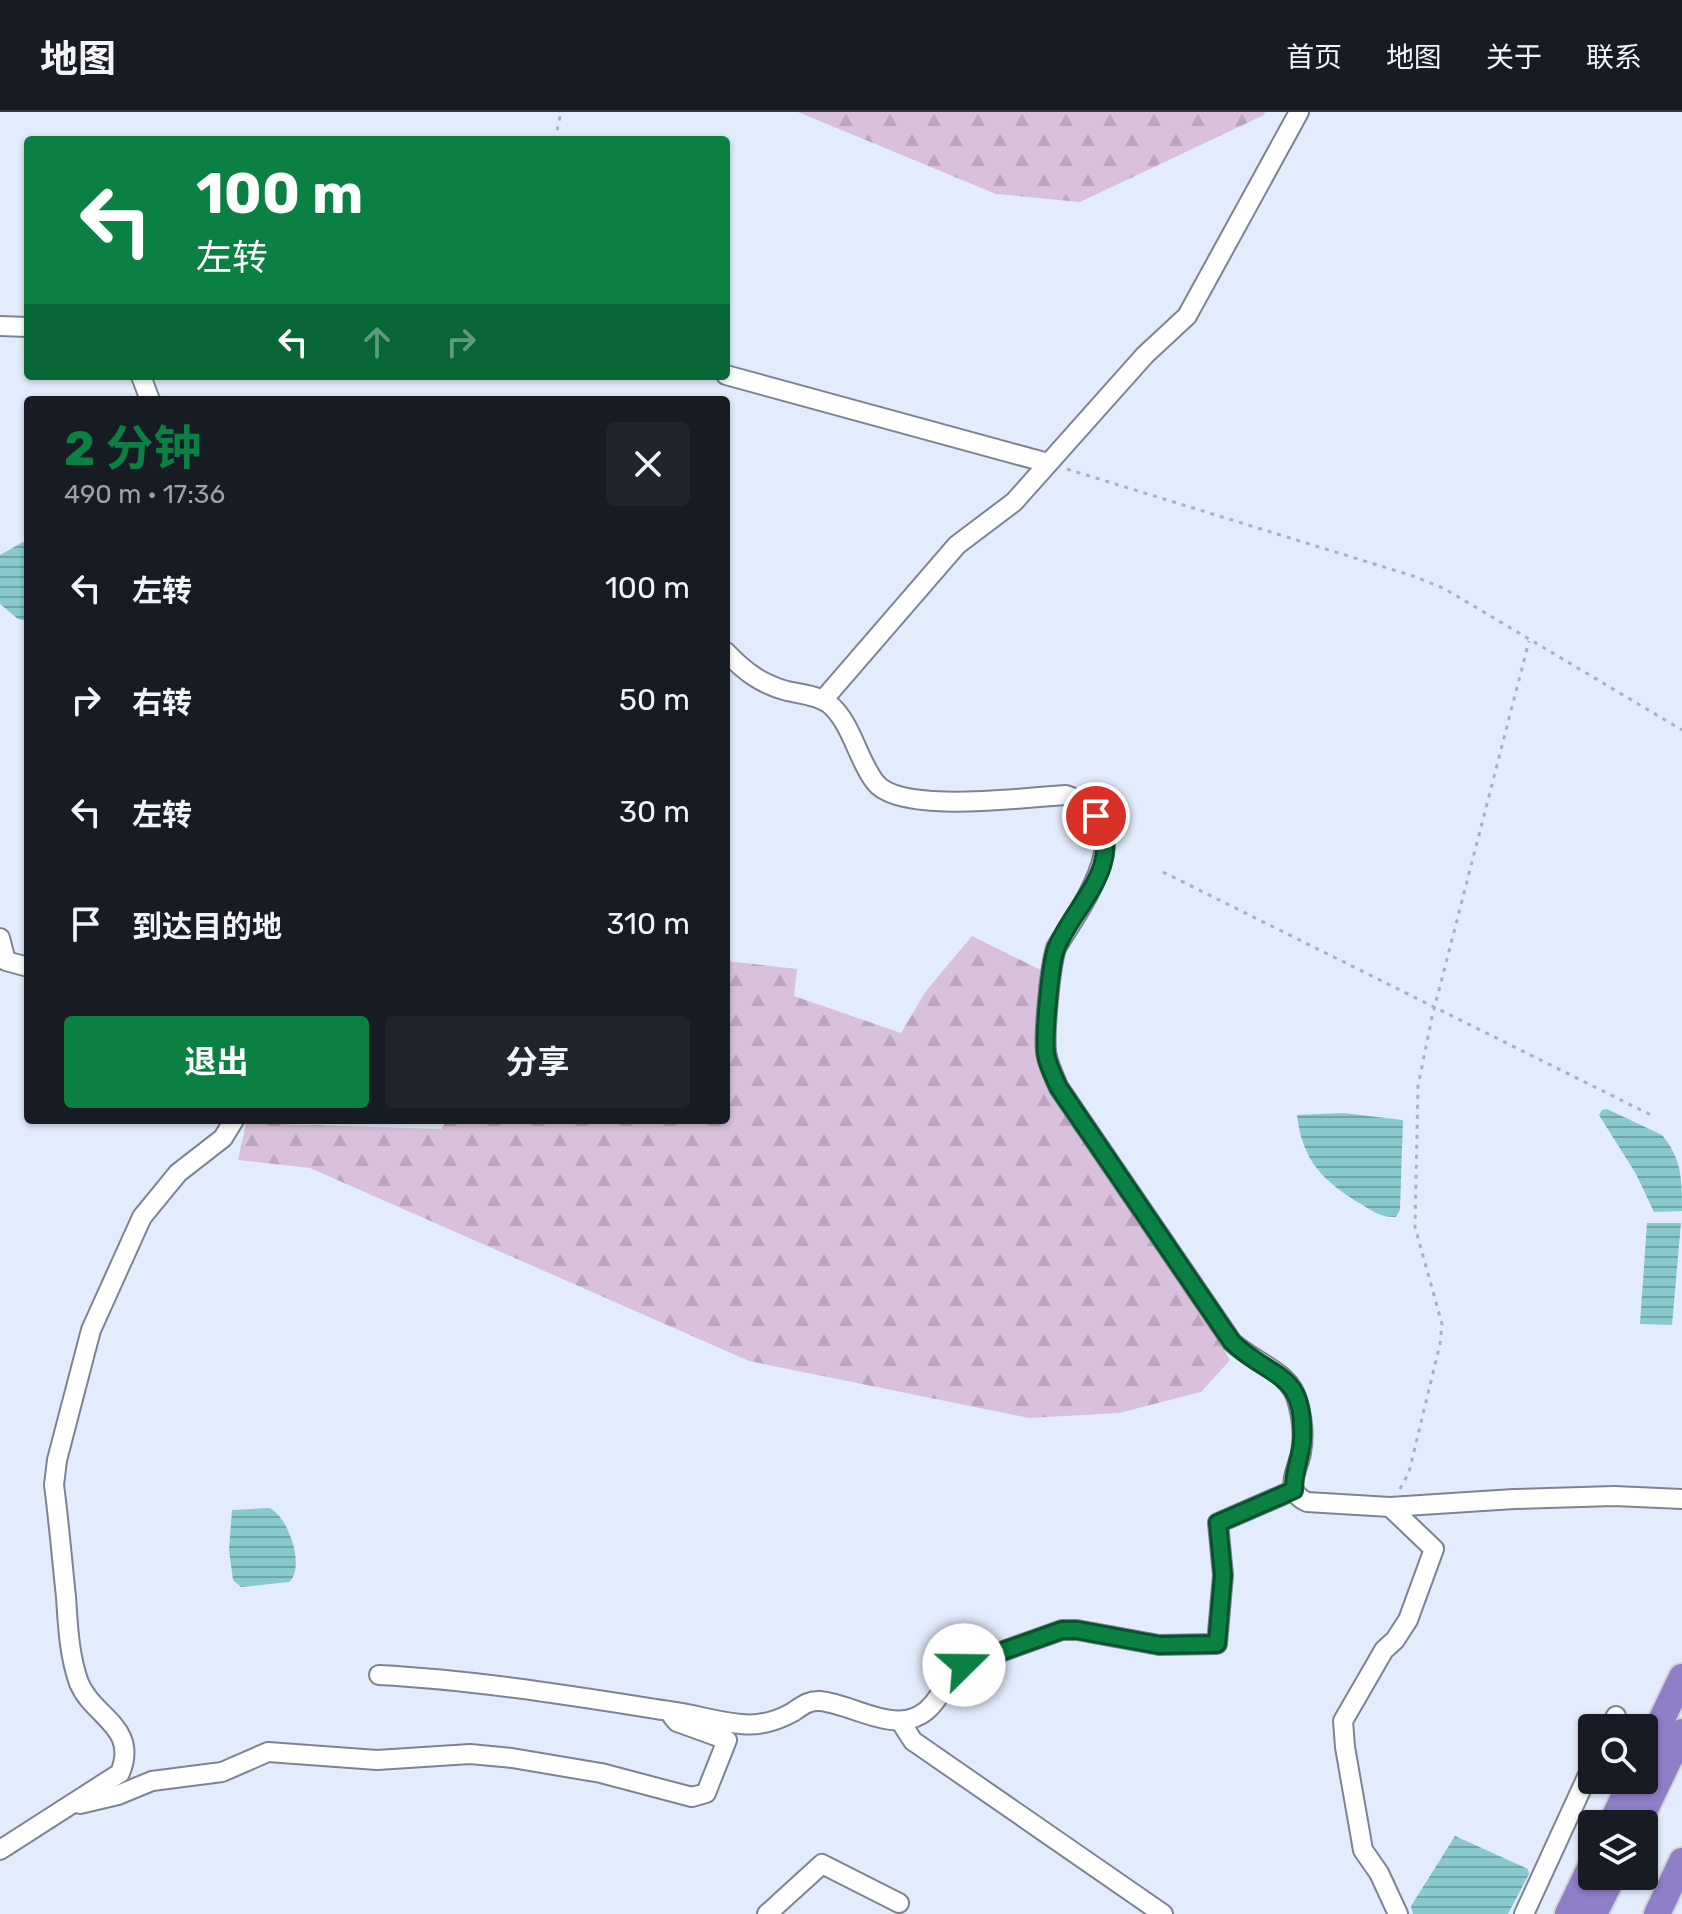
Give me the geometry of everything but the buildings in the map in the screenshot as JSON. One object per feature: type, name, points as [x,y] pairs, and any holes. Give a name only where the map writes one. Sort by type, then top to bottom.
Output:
[{"type":"highway","points":[[1658,1727],[1682,1677]]},
{"type":"highway","points":[[1645,1810],[1682,1732]]},
{"type":"highway","points":[[1657,1914],[1682,1861]]},
{"type":"highway","points":[[1568,1914],[1580,1890]]},
{"type":"highway","points":[[1594,1914],[1606,1890]]},
{"type":"street","points":[[823,700],[957,545],[1014,502],[1145,355],[1187,316],[1299,112]]},
{"type":"street","points":[[0,326],[24,327]]},
{"type":"street","points":[[730,376],[1048,463]]},
{"type":"street","points":[[730,656],[745,672],[768,685],[823,700],[834,709],[873,780],[884,791],[934,803],[1066,795],[1086,806],[1101,824],[1105,837],[1102,870],[1055,953],[1046,1044],[1050,1067],[1059,1088],[1232,1342],[1245,1355],[1277,1372],[1291,1385],[1298,1402],[1303,1435],[1294,1490],[1298,1497],[1307,1502],[1390,1507],[1514,1499],[1645,1496],[1682,1499]]},
{"type":"street","points":[[0,938],[6,961],[24,966]]},
{"type":"street","points":[[0,1850],[120,1773],[123,1764],[124,1746],[114,1725],[83,1691],[71,1653],[54,1485],[57,1460],[91,1330],[142,1217],[178,1173],[223,1138],[232,1124]]},
{"type":"street","points":[[379,1675],[439,1678],[668,1710],[741,1724],[760,1724],[778,1719],[804,1704],[819,1701],[900,1721],[923,1714],[956,1670],[964,1665],[1062,1630],[1159,1645],[1217,1644],[1223,1575],[1218,1523],[1294,1490]]},
{"type":"street","points":[[1390,1507],[1434,1549],[1408,1620],[1384,1650],[1343,1721],[1363,1850],[1379,1873],[1398,1914]]},
{"type":"street","points":[[73,1803],[85,1804],[118,1795],[152,1781],[222,1772],[268,1752],[377,1760],[470,1754],[585,1770],[692,1797],[706,1793],[727,1740],[677,1722],[668,1710]]},
{"type":"street","points":[[900,1721],[913,1741],[1163,1914]]},
{"type":"street","points":[[1524,1914],[1579,1794]]},
{"type":"street","points":[[767,1914],[822,1864],[899,1903]]},
{"type":"path","points":[[556,136],[561,112]]},
{"type":"path","points":[[1048,463],[1413,576],[1445,589],[1682,730]]},
{"type":"path","points":[[1390,1507],[1409,1472],[1440,1344],[1442,1324],[1415,1227],[1418,1086],[1435,1007],[1529,641]]},
{"type":"path","points":[[1163,872],[1653,1116]]},
{"type":"green space","points":[[798,112],[1265,112],[1080,202],[996,194]]},
{"type":"green space","points":[[972,936],[1047,973],[1038,1051],[1045,1081],[1195,1302],[1230,1360],[1201,1392],[1119,1413],[1029,1418],[749,1361],[310,1168],[238,1160],[246,1124],[441,1129],[444,1124],[730,1124],[730,961],[797,969],[794,996],[901,1033],[926,991]]},
{"type":"shaded area","points":[[24,542],[24,620],[0,604],[0,555]]},
{"type":"shaded area","points":[[1607,1109],[1662,1135],[1669,1144],[1680,1170],[1682,1211],[1654,1212],[1636,1174],[1599,1115]]},
{"type":"shaded area","points":[[1343,1113],[1403,1120],[1400,1210],[1396,1217],[1377,1214],[1348,1196],[1326,1178],[1310,1158],[1297,1115]]},
{"type":"shaded area","points":[[1647,1223],[1681,1223],[1672,1325],[1640,1324]]},
{"type":"shaded area","points":[[269,1508],[283,1521],[288,1531],[295,1554],[294,1575],[289,1582],[241,1587],[233,1580],[229,1550],[232,1510]]},
{"type":"shaded area","points":[[1455,1836],[1528,1869],[1529,1874],[1508,1914],[1413,1914],[1411,1906]]},
{"type":"route","points":[[964,1665],[1062,1630],[1159,1645],[1217,1644],[1223,1575],[1218,1523],[1294,1490],[1294,1476],[1302,1449],[1298,1402],[1291,1385],[1277,1372],[1245,1355],[1232,1342],[1059,1088],[1050,1067],[1046,1044],[1056,948],[1098,878],[1105,856],[1105,837],[1096,816]]}]
